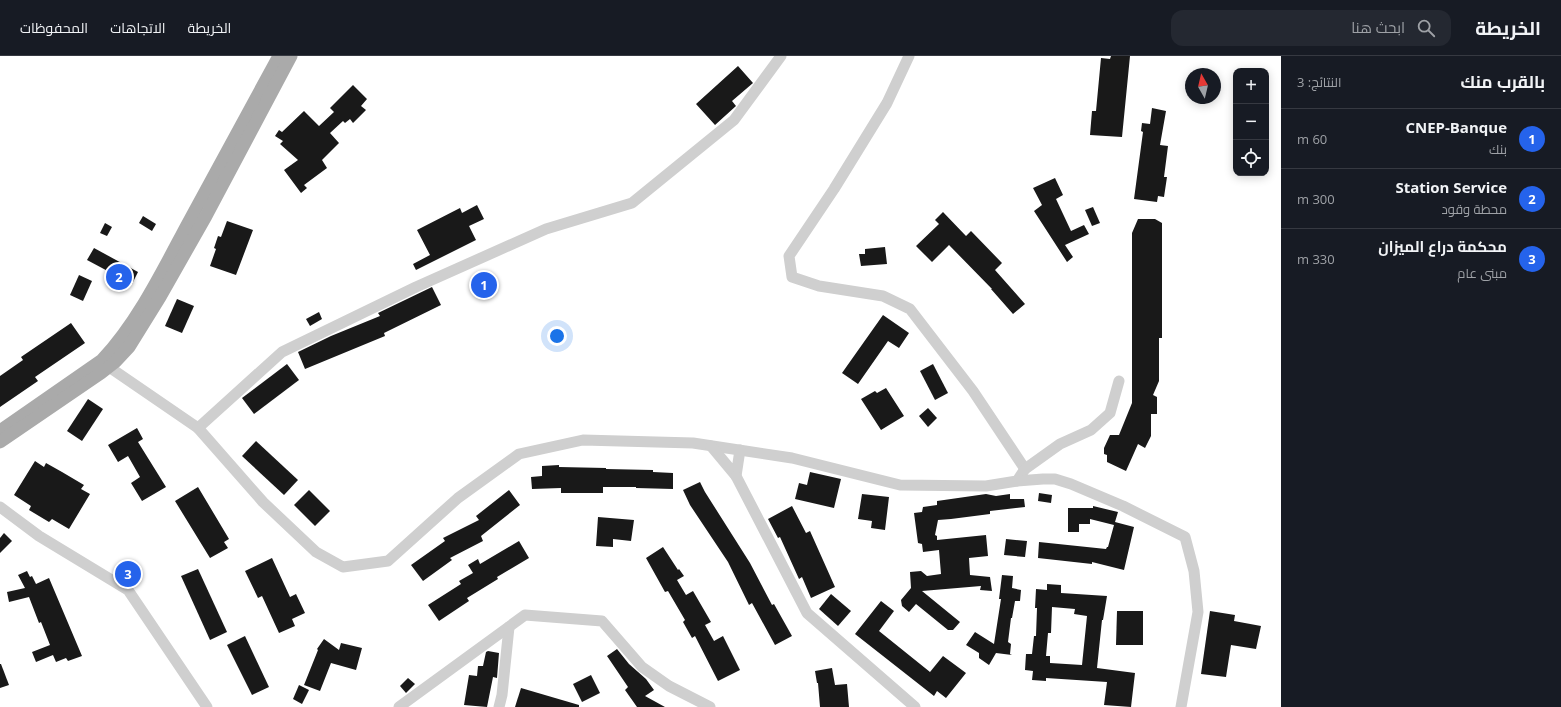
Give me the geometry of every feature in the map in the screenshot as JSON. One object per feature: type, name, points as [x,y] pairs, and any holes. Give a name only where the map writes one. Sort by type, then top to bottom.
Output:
[{"type":"main road","points":[[0,431],[102,360],[116,346],[164,269],[279,56]]},
{"type":"main road","points":[[0,442],[109,367],[129,347],[160,297],[206,216],[291,56]]},
{"type":"street","points":[[198,428],[282,352],[416,287],[546,230],[632,203],[734,120],[780,56]]},
{"type":"street","points":[[909,56],[887,103],[834,189],[789,256],[792,277],[819,286],[883,296],[910,309],[973,391],[1025,469]]},
{"type":"street","points":[[109,367],[198,428],[263,502],[316,552],[343,567],[388,561],[458,498],[519,454],[583,440],[693,443],[792,458],[900,485],[986,486],[1043,479],[1055,479],[1071,484],[1123,506],[1185,537],[1194,571],[1198,612],[1181,707]]},
{"type":"street","points":[[1017,481],[1025,469],[1060,444],[1091,430],[1110,413],[1119,381]]},
{"type":"street","points":[[711,446],[736,476],[807,613],[915,707]]},
{"type":"street","points":[[736,476],[740,450]]},
{"type":"street","points":[[0,507],[39,536],[128,590],[206,707]]},
{"type":"street","points":[[399,707],[410,703],[525,615],[602,621],[642,667],[690,703],[710,707]]},
{"type":"street","points":[[499,707],[502,695],[509,627]]},
{"type":"building","points":[[1111,56],[1130,56],[1122,137],[1090,135],[1092,111],[1096,111],[1101,58],[1110,59]]},
{"type":"building","points":[[738,66],[753,83],[732,101],[736,106],[715,125],[696,104]]},
{"type":"building","points":[[353,85],[367,99],[361,106],[366,110],[353,123],[350,119],[345,123],[343,121],[330,133],[339,143],[322,160],[327,168],[304,185],[307,188],[301,193],[284,170],[298,160],[280,144],[283,141],[275,136],[279,130],[282,132],[304,111],[319,126],[334,112],[330,108]]},
{"type":"building","points":[[1152,108],[1166,111],[1160,145],[1168,146],[1164,177],[1167,177],[1164,197],[1158,196],[1157,202],[1134,199],[1143,132],[1141,131],[1142,123],[1150,124]]},
{"type":"building","points":[[1055,178],[1063,195],[1056,199],[1071,231],[1084,225],[1089,234],[1065,245],[1073,257],[1067,262],[1034,211],[1042,205],[1033,188]]},
{"type":"building","points":[[477,205],[484,219],[469,226],[476,240],[416,270],[413,264],[430,255],[417,230],[460,208],[462,213]]},
{"type":"building","points":[[1093,207],[1100,223],[1092,226],[1085,210]]},
{"type":"building","points":[[943,212],[966,236],[971,231],[1002,263],[995,270],[1025,304],[1013,314],[992,289],[949,245],[932,262],[916,246],[939,224],[935,220]]},
{"type":"building","points":[[143,216],[156,224],[152,231],[139,223]]},
{"type":"building","points":[[1138,219],[1155,219],[1162,223],[1162,338],[1159,338],[1159,381],[1153,395],[1157,397],[1157,414],[1151,414],[1151,436],[1145,448],[1138,444],[1126,471],[1107,462],[1107,455],[1104,454],[1104,448],[1110,435],[1119,435],[1132,403],[1132,233]]},
{"type":"building","points":[[227,221],[253,230],[236,275],[210,266],[216,249],[214,248],[218,236],[221,237]]},
{"type":"building","points":[[105,223],[112,227],[107,236],[100,233]]},
{"type":"building","points":[[885,247],[887,264],[861,266],[859,254],[865,254],[865,249]]},
{"type":"building","points":[[94,248],[138,272],[132,284],[87,260]]},
{"type":"building","points":[[79,275],[92,281],[83,301],[70,295]]},
{"type":"building","points":[[432,287],[441,305],[384,333],[385,336],[305,369],[298,352],[331,336],[380,316],[378,313]]},
{"type":"building","points":[[177,299],[194,306],[182,333],[165,326]]},
{"type":"building","points":[[319,312],[322,319],[310,326],[306,319]]},
{"type":"building","points":[[883,315],[909,333],[899,348],[888,341],[858,384],[842,373]]},
{"type":"building","points":[[71,323],[85,343],[35,377],[38,381],[0,407],[0,376],[23,360],[21,357]]},
{"type":"building","points":[[287,364],[299,380],[254,414],[242,398]]},
{"type":"building","points":[[933,364],[948,393],[935,400],[920,371]]},
{"type":"building","points":[[886,388],[904,416],[881,430],[861,399],[875,391],[877,393]]},
{"type":"building","points":[[88,399],[103,409],[82,441],[67,431]]},
{"type":"building","points":[[928,408],[937,418],[928,427],[919,416]]},
{"type":"building","points":[[137,428],[143,439],[138,442],[166,487],[142,501],[131,483],[140,477],[128,456],[118,462],[108,445]]},
{"type":"building","points":[[256,441],[298,480],[284,495],[242,456]]},
{"type":"building","points":[[35,461],[44,467],[46,463],[84,485],[81,489],[90,494],[69,529],[52,519],[49,522],[29,510],[31,506],[14,495]]},
{"type":"building","points":[[559,465],[559,467],[653,470],[653,472],[673,473],[673,489],[603,487],[603,493],[561,493],[561,488],[532,489],[531,477],[542,476],[542,466]]},
{"type":"building","points":[[810,472],[841,479],[834,508],[795,499],[799,483],[807,485]]},
{"type":"building","points":[[700,482],[750,563],[772,605],[774,604],[792,636],[775,645],[752,603],[749,605],[728,562],[690,505],[683,490]]},
{"type":"building","points":[[198,487],[229,539],[224,542],[228,548],[210,558],[175,501]]},
{"type":"building","points":[[309,490],[330,511],[315,526],[294,505]]},
{"type":"building","points":[[509,490],[520,505],[481,536],[483,541],[450,558],[452,560],[423,581],[411,565],[445,541],[443,538],[479,520],[476,516]]},
{"type":"building","points":[[1039,493],[1052,495],[1051,503],[1038,501]]},
{"type":"building","points":[[862,494],[889,497],[885,530],[871,528],[872,521],[858,519]]},
{"type":"building","points":[[986,494],[996,496],[1010,494],[1010,499],[1024,499],[1025,507],[990,511],[990,514],[938,520],[935,535],[937,536],[937,540],[986,535],[988,556],[969,558],[970,575],[990,577],[992,591],[980,590],[981,586],[922,591],[960,622],[953,630],[948,630],[916,604],[909,612],[902,606],[901,600],[911,588],[910,572],[921,571],[927,576],[941,574],[939,550],[923,552],[922,544],[918,543],[914,513],[922,512],[923,507],[937,505],[937,501]]},
{"type":"building","points":[[792,506],[806,533],[810,531],[835,587],[811,598],[802,577],[799,579],[780,537],[778,538],[768,519]]},
{"type":"building","points":[[1093,506],[1118,512],[1115,522],[1134,527],[1124,570],[1092,562],[1092,564],[1038,558],[1039,542],[1106,549],[1108,547],[1114,525],[1090,519],[1090,524],[1079,524],[1079,532],[1068,532],[1068,508],[1093,508]]},
{"type":"building","points":[[598,517],[634,520],[631,541],[613,539],[613,547],[596,546]]},
{"type":"building","points":[[4,533],[12,541],[0,553],[0,538]]},
{"type":"building","points":[[1006,539],[1027,541],[1025,557],[1004,555]]},
{"type":"building","points":[[519,541],[529,558],[497,577],[498,579],[467,598],[469,601],[439,621],[428,605],[461,584],[459,581],[473,573],[468,565],[478,559],[480,564]]},
{"type":"building","points":[[663,547],[678,570],[679,569],[684,576],[677,580],[686,595],[693,591],[711,622],[705,625],[714,641],[723,636],[740,670],[718,681],[695,636],[692,638],[683,622],[685,620],[668,591],[665,592],[646,558]]},
{"type":"building","points":[[272,558],[290,597],[296,594],[305,613],[292,619],[295,626],[279,633],[262,596],[258,598],[245,571]]},
{"type":"building","points":[[198,569],[227,632],[210,640],[181,576]]},
{"type":"building","points":[[27,571],[30,577],[32,576],[36,584],[49,578],[82,656],[68,661],[66,658],[56,662],[53,655],[36,662],[32,652],[50,645],[41,622],[39,623],[29,597],[9,602],[7,592],[25,588],[18,575]]},
{"type":"building","points":[[1002,575],[1013,576],[1012,588],[1021,590],[1020,601],[1015,601],[1011,618],[1008,642],[1011,644],[1010,654],[1012,655],[996,653],[989,665],[979,658],[979,653],[966,645],[975,632],[994,644],[1001,599],[999,599]]},
{"type":"building","points":[[1047,584],[1061,585],[1061,593],[1107,596],[1102,620],[1097,668],[1135,673],[1131,707],[1104,705],[1107,682],[1046,678],[1046,681],[1032,680],[1033,671],[1025,670],[1026,654],[1032,654],[1034,636],[1036,636],[1036,589],[1047,590]],"holes":[[[1052,607],[1075,609],[1074,614],[1087,616],[1082,665],[1050,663],[1050,656],[1046,656],[1048,633],[1051,633]]]},
{"type":"building","points":[[831,594],[851,611],[838,626],[819,609]]},
{"type":"building","points":[[881,601],[894,611],[879,631],[930,672],[943,656],[966,673],[946,698],[937,691],[934,696],[855,634]]},
{"type":"building","points":[[1117,611],[1143,611],[1143,645],[1116,645]]},
{"type":"building","points":[[1210,611],[1235,615],[1234,621],[1261,626],[1256,649],[1231,645],[1226,677],[1201,674]]},
{"type":"building","points":[[245,636],[269,687],[252,695],[227,645]]},
{"type":"building","points":[[324,639],[339,650],[341,643],[362,648],[356,670],[331,663],[320,691],[304,685],[318,650],[317,649]]},
{"type":"building","points":[[617,649],[629,664],[646,679],[654,690],[645,696],[665,707],[637,707],[625,690],[628,687],[607,656]]},
{"type":"building","points":[[486,652],[499,653],[497,678],[493,677],[487,707],[464,705],[469,675],[477,676],[478,666],[483,666]]},
{"type":"building","points":[[0,664],[9,685],[0,688]]},
{"type":"building","points":[[832,668],[835,685],[847,684],[849,707],[820,707],[818,683],[815,671]]},
{"type":"building","points":[[591,675],[600,693],[582,702],[573,684]]},
{"type":"building","points":[[408,678],[415,684],[406,693],[400,686]]},
{"type":"building","points":[[299,685],[309,690],[302,704],[293,699]]},
{"type":"building","points":[[521,688],[579,705],[579,707],[515,707]]},
{"type":"place","name":"Station Service","points":[[119,277]]},
{"type":"place","name":"CNEP-Banque","points":[[484,285]]},
{"type":"place","name":"محكمة دراع الميزان","points":[[128,574]]}]
